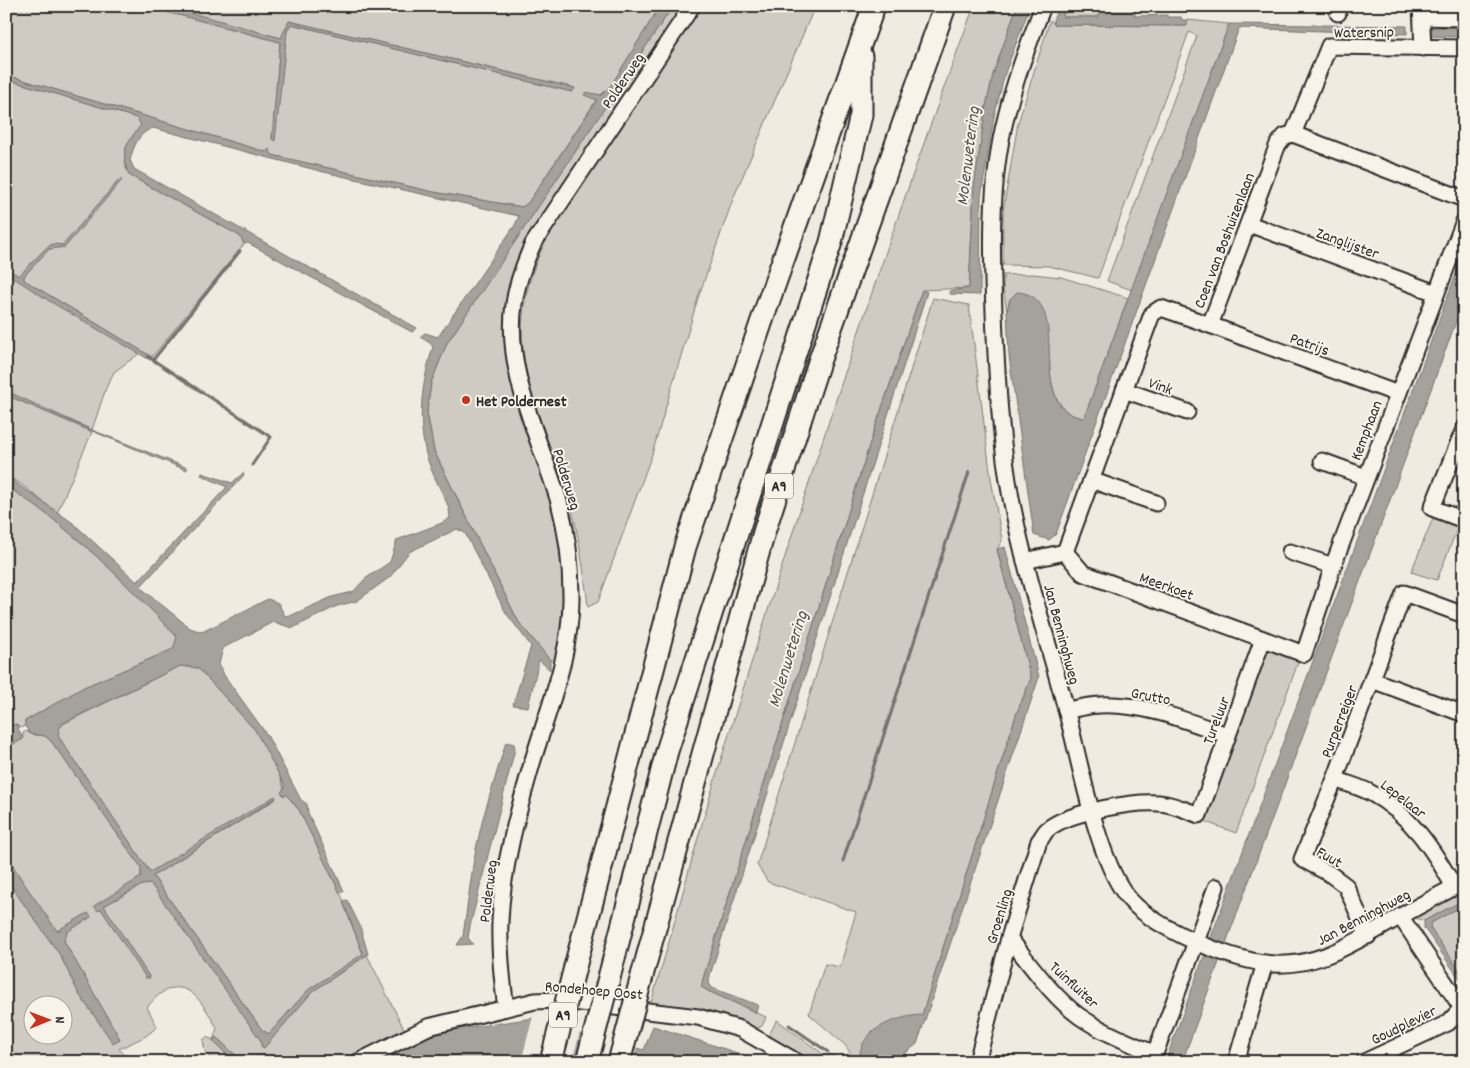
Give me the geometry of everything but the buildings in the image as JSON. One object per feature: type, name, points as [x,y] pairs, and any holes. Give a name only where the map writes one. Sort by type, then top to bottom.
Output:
[{"type":"highway","name":"A9","points":[[551,1062],[686,547],[770,297],[874,6]]},
{"type":"highway","name":"A9","points":[[620,1062],[764,532],[819,362],[945,6]]},
{"type":"highway","name":"A9","points":[[587,1062],[667,751],[831,242],[861,115],[861,41]]},
{"type":"street","name":"Polderweg","points":[[506,1008],[500,951],[500,922],[506,870],[532,762],[565,650],[572,597],[570,554],[559,503],[522,391],[516,364],[513,344],[514,304],[519,275],[533,244],[692,6]]},
{"type":"street","name":"Jan Benninghweg","points":[[1043,6],[1024,57],[1005,118],[996,175],[992,272],[1000,426],[1011,498],[1025,561],[1093,812],[1113,874],[1129,900],[1164,928],[1228,953],[1265,963],[1290,964],[1326,957],[1368,936],[1459,884]]},
{"type":"street","points":[[1423,48],[1421,12],[1464,18]]},
{"type":"street","name":"Watersnip","points":[[1293,134],[1329,46],[1464,48]]},
{"type":"street","points":[[1293,134],[1464,200]]},
{"type":"street","name":"Coen van Boshuizenlaan","points":[[1065,552],[1152,314],[1161,308],[1210,325],[1278,144],[1285,136],[1293,134]]},
{"type":"street","name":"Kemphaan","points":[[1304,654],[1333,566],[1464,221]]},
{"type":"street","name":"Zanglijster","points":[[1248,224],[1436,293]]},
{"type":"street","name":"Patrijs","points":[[1210,325],[1398,394]]},
{"type":"street","name":"Vink","points":[[1124,390],[1187,412]]},
{"type":"street","points":[[1464,429],[1432,508],[1464,520]]},
{"type":"street","points":[[1322,461],[1366,477]]},
{"type":"street","points":[[1091,480],[1156,503]]},
{"type":"street","points":[[1025,561],[1065,552]]},
{"type":"street","name":"Meerkoet","points":[[1065,552],[1083,573],[1304,654]]},
{"type":"street","points":[[1290,552],[1333,566]]},
{"type":"street","name":"Purperreiger","points":[[1302,859],[1335,779],[1404,593],[1464,615]]},
{"type":"street","name":"Tureluur","points":[[1199,815],[1263,639]]},
{"type":"street","points":[[1372,680],[1464,714]]},
{"type":"street","name":"Grutto","points":[[1066,710],[1100,705],[1137,707],[1179,718],[1227,734]]},
{"type":"street","name":"Lepelaar","points":[[1335,779],[1371,793],[1414,825],[1459,884]]},
{"type":"street","name":"Groenling","points":[[977,1062],[1010,938],[1039,842],[1047,830],[1057,823],[1093,812],[1138,802],[1166,804],[1199,815]]},
{"type":"street","name":"Fuut","points":[[1302,859],[1330,874],[1346,886],[1368,936]]},
{"type":"street","points":[[1154,1058],[1199,942],[1216,887]]},
{"type":"street","name":"Goudplevier","points":[[1364,1062],[1448,1023],[1462,1008],[1400,916]]},
{"type":"street","name":"Tuinfluiter","points":[[1010,938],[1048,986],[1079,1016],[1154,1058]]},
{"type":"street","points":[[1236,1062],[1265,963]]},
{"type":"street","name":"Rondehoep Oost","points":[[358,1062],[428,1027],[535,1001],[556,1000],[698,1017],[740,1029],[797,1062]]},
{"type":"shaded area","points":[[6,6],[135,6],[179,15],[280,42],[272,139],[287,31],[291,24],[572,92],[575,88],[289,21],[281,38],[151,6],[660,6],[612,84],[601,95],[585,95],[597,99],[528,203],[522,207],[433,192],[272,155],[269,150],[266,152],[6,75]]},
{"type":"shaded area","points":[[135,6],[171,9],[190,13],[281,38],[289,21],[575,88],[572,92],[291,24],[287,31],[275,141],[272,139],[280,42],[179,15]]},
{"type":"shaded area","points":[[660,6],[673,6],[447,343],[431,383],[427,412],[434,451],[518,621],[550,660],[550,670],[539,660],[528,707],[513,705],[531,646],[506,613],[465,533],[457,529],[409,552],[390,577],[357,601],[337,606],[293,628],[273,622],[223,648],[219,664],[224,675],[267,735],[301,800],[307,804],[308,813],[344,891],[340,893],[299,810],[286,794],[284,796],[281,793],[285,786],[255,730],[198,668],[180,666],[63,723],[59,729],[58,736],[150,872],[275,796],[276,798],[153,876],[262,1030],[269,1034],[308,990],[363,954],[343,901],[347,900],[360,926],[368,954],[312,992],[264,1048],[261,1046],[261,1041],[151,884],[142,885],[104,906],[150,978],[146,978],[101,909],[98,911],[94,906],[141,877],[141,867],[51,741],[45,736],[30,734],[25,726],[25,721],[84,687],[173,649],[177,637],[117,576],[75,537],[6,486],[6,476],[73,523],[137,582],[227,487],[201,475],[202,473],[232,483],[243,473],[244,475],[140,587],[190,628],[202,632],[268,599],[278,603],[285,616],[292,615],[332,597],[353,592],[365,579],[390,562],[397,540],[442,523],[450,518],[449,508],[431,468],[423,440],[422,400],[433,347],[420,337],[425,333],[438,337],[515,225],[519,216],[324,172],[153,128],[140,137],[130,160],[134,169],[417,328],[412,332],[248,243],[244,244],[240,236],[129,175],[125,154],[128,143],[141,125],[137,118],[6,79],[6,75],[266,152],[269,149],[272,155],[433,192],[522,207],[528,203],[597,100],[584,95],[586,92],[601,95],[612,84]]},
{"type":"shaded area","points":[[673,6],[687,6],[535,235],[508,317],[564,552],[565,610],[557,661],[550,660],[518,621],[434,451],[427,412],[431,383],[447,343]]},
{"type":"shaded area","points":[[700,6],[815,6],[733,199],[698,298],[652,454],[598,602],[588,607],[581,553],[573,512],[546,437],[527,374],[522,340],[524,307],[531,277],[542,248],[557,220]]},
{"type":"shaded area","points":[[974,6],[1017,6],[993,75],[986,106],[974,189],[969,288],[922,290],[870,443],[703,979],[702,987],[708,991],[766,1017],[762,1026],[755,1029],[650,1006],[711,793],[811,478],[906,194]]},
{"type":"shaded area","points":[[1017,6],[1030,6],[1005,73],[994,117],[981,196],[980,295],[950,294],[949,291],[969,288],[974,188],[986,106],[993,75]]},
{"type":"shaded area","points":[[1059,6],[1065,6],[1063,17],[1098,17],[1100,6],[1135,6],[1135,16],[1167,15],[1167,17],[1181,17],[1182,20],[1187,20],[1187,26],[1054,25],[1053,20]]},
{"type":"shaded area","points":[[1065,6],[1100,6],[1099,17],[1063,17]]},
{"type":"shaded area","points":[[1050,20],[1055,25],[1186,26],[1187,20],[1229,24],[1132,290],[1107,281],[1197,36],[1189,32],[1098,278],[1049,266],[1003,265],[1003,211],[1018,123]]},
{"type":"shaded area","points":[[1229,24],[1407,26],[1407,34],[1239,28],[1056,534],[1049,540],[1034,535],[1009,356],[1007,311],[1010,299],[1017,292],[1035,298],[1044,312],[1055,396],[1065,410],[1084,418]]},
{"type":"shaded area","points":[[1429,27],[1464,28],[1464,37],[1429,36]]},
{"type":"shaded area","points":[[6,79],[137,118],[141,125],[128,143],[125,154],[129,175],[240,236],[244,244],[152,357],[24,280],[24,276],[49,249],[65,247],[120,179],[63,245],[53,244],[47,247],[19,276],[6,269]]},
{"type":"shaded area","points":[[120,179],[122,180],[65,247],[49,249],[24,276],[24,280],[152,357],[150,360],[51,302],[6,273],[6,269],[19,276],[47,247],[53,244],[63,245]]},
{"type":"shaded area","points":[[1464,252],[1464,300],[1182,1062],[1165,1062]]},
{"type":"shaded area","points":[[6,273],[140,353],[114,372],[106,388],[92,430],[6,391]]},
{"type":"shaded area","points":[[1033,274],[1061,277],[1128,298],[1084,418],[1069,413],[1059,403],[1053,389],[1045,320],[1041,306],[1010,299],[1007,311],[1003,275]]},
{"type":"shaded area","points":[[922,290],[927,292],[710,975],[709,983],[712,988],[758,1005],[756,1012],[701,987],[870,443]]},
{"type":"shaded area","points":[[933,298],[969,305],[991,479],[1002,540],[997,550],[1031,678],[1016,715],[922,1015],[872,1031],[859,1056],[860,1062],[856,1062],[845,1045],[809,1014],[825,964],[840,967],[856,912],[768,882],[757,865]]},
{"type":"shaded area","points":[[6,391],[92,430],[188,468],[186,470],[6,395]]},
{"type":"shaded area","points":[[6,395],[92,432],[57,513],[21,484],[6,476]]},
{"type":"shaded area","points":[[6,486],[75,537],[117,576],[177,637],[174,649],[84,687],[25,721],[25,726],[20,728],[16,724],[6,727]]},
{"type":"shaded area","points":[[1433,518],[1458,527],[1437,580],[1411,572]]},
{"type":"shaded area","points":[[1005,547],[1039,677],[917,1044],[894,1062],[860,1062],[860,1051],[864,1041],[871,1033],[901,1018],[922,1015],[1016,715],[1031,678],[997,549]]},
{"type":"shaded area","points":[[1268,644],[1300,657],[1236,833],[1203,821]]},
{"type":"shaded area","points":[[180,666],[198,668],[255,730],[276,766],[286,794],[299,810],[344,901],[363,954],[308,990],[269,1034],[262,1030],[153,876],[276,799],[150,872],[58,736],[59,729],[63,724]]},
{"type":"shaded area","points":[[16,724],[23,739],[6,748],[6,727]]},
{"type":"shaded area","points":[[27,731],[30,734],[45,736],[51,741],[141,867],[141,877],[94,906],[101,909],[149,977],[104,906],[142,885],[151,884],[262,1041],[261,1046],[264,1048],[312,992],[367,955],[406,1033],[347,1062],[261,1062],[263,1056],[259,1055],[255,1062],[243,1062],[216,1037],[213,1041],[234,1062],[214,1062],[205,1052],[203,1040],[207,1037],[213,1040],[217,1028],[197,998],[183,988],[174,988],[160,994],[147,1007],[157,1027],[146,1036],[119,1049],[132,1062],[115,1062],[115,1057],[112,1062],[6,1062],[6,879],[60,955],[79,994],[113,1042],[120,1039],[64,941],[67,932],[91,916],[88,913],[57,931],[6,854],[6,748],[23,739],[23,733]]},
{"type":"shaded area","points":[[506,742],[514,744],[515,749],[470,926],[468,938],[473,944],[457,945],[463,936],[474,858],[483,818]]},
{"type":"shaded area","points":[[6,854],[57,931],[88,913],[91,917],[67,932],[64,941],[120,1039],[113,1043],[79,994],[60,955],[6,879]]},
{"type":"shaded area","points":[[1464,889],[1464,900],[1424,921],[1413,917]]},
{"type":"shaded area","points":[[1464,900],[1464,905],[1431,923],[1430,928],[1464,977],[1464,985],[1424,928],[1424,921]]},
{"type":"shaded area","points":[[1464,905],[1464,977],[1430,928],[1431,923]]},
{"type":"shaded area","points":[[547,1016],[547,1026],[644,1050],[653,1026],[747,1056],[755,1062],[377,1062],[423,1038],[447,1031]]},
{"type":"shaded area","points":[[777,1020],[827,1057],[831,1054],[838,1062],[806,1062],[771,1039],[770,1033]]},
{"type":"shaded area","points":[[216,1037],[243,1062],[234,1062],[213,1041]]},
{"type":"pier","points":[[548,1014],[549,1024],[580,1032],[572,1062],[521,1062],[533,1016]]},
{"type":"pier","points":[[586,1033],[637,1046],[633,1062],[578,1062]]},
{"type":"waterway","points":[[148,357],[153,360],[240,251]]},
{"type":"waterway","points":[[153,360],[271,437],[252,465]]},
{"type":"waterway","points":[[843,861],[969,472]]},
{"type":"waterway","points":[[789,1025],[828,1052]]},
{"type":"place","name":"Het Poldernest","points":[[466,400]]},
{"type":"water label","name":"Molenwetering","points":[[967,156]]},
{"type":"water label","name":"Molenwetering","points":[[787,659]]}]
